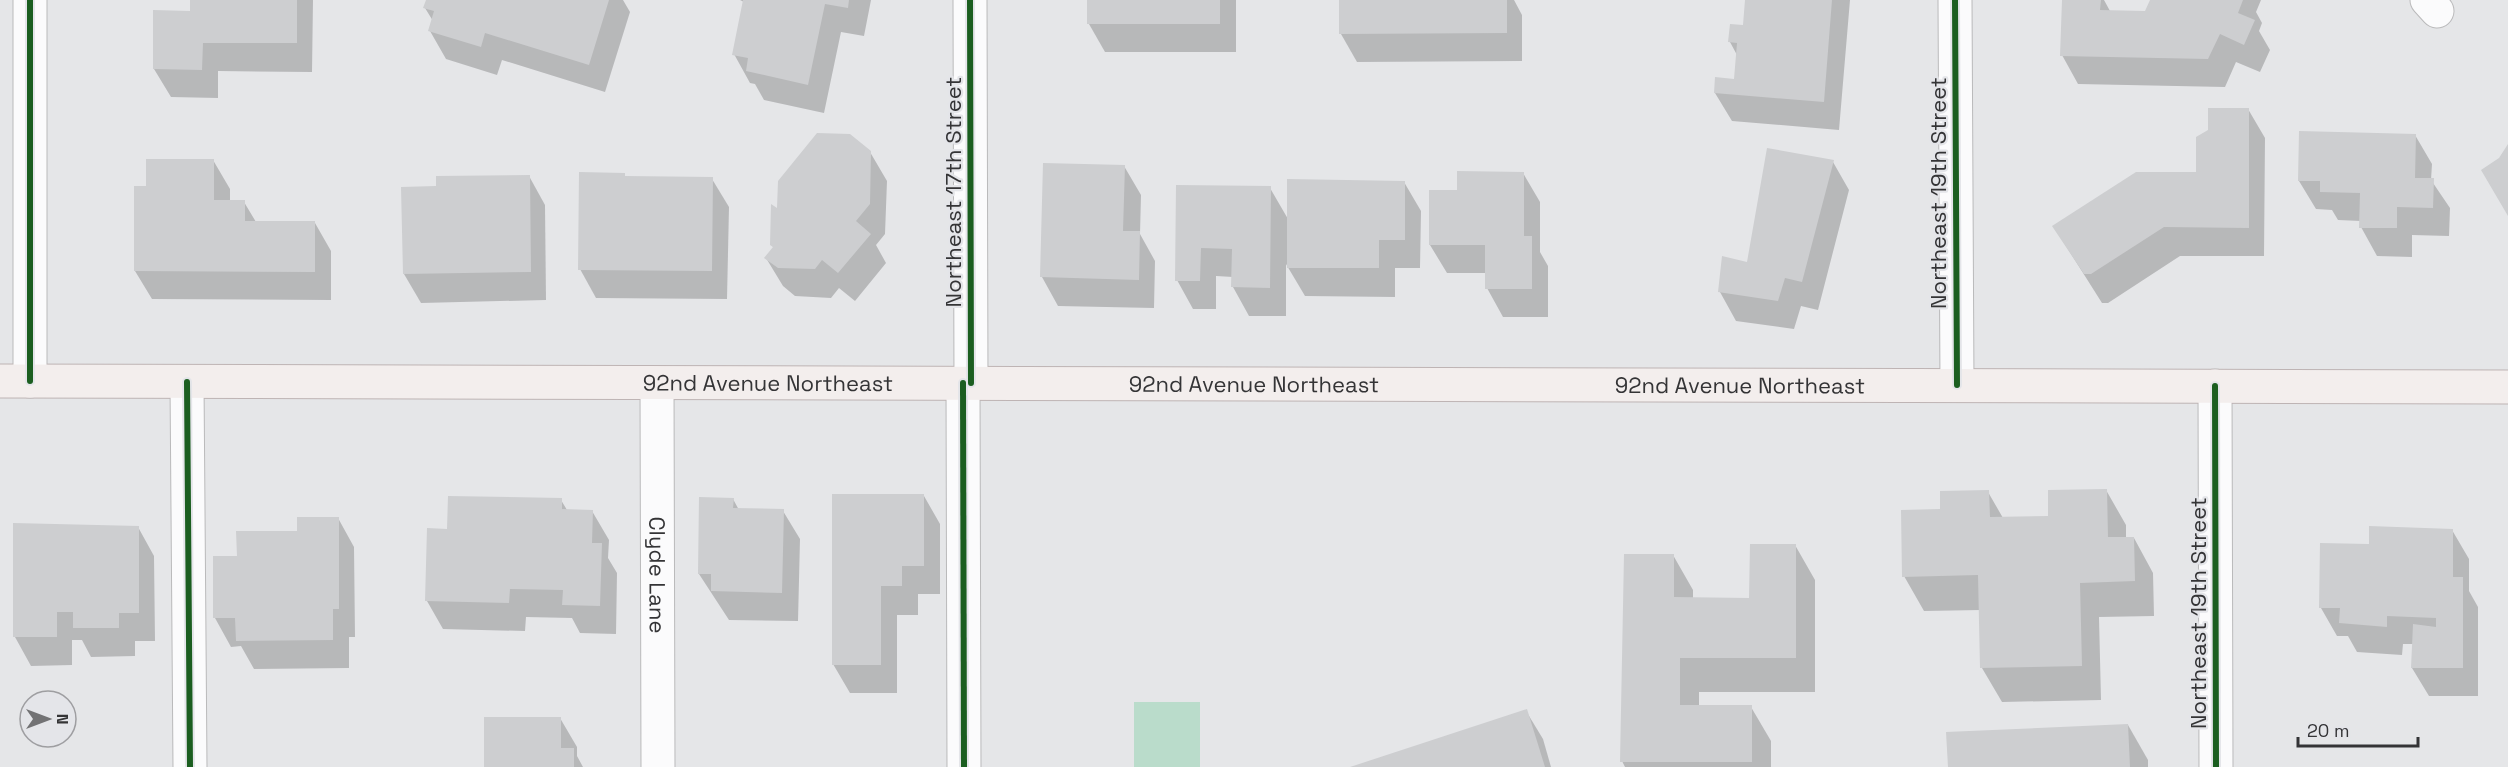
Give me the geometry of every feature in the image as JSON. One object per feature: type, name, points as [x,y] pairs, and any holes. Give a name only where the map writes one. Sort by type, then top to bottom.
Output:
[{"type":"main road","name":"92nd Avenue Northeast","points":[[15,381],[2508,387]]},
{"type":"street","points":[[15,381],[30,0]]},
{"type":"street","name":"Northeast 17th Street","points":[[964,767],[970,0]]},
{"type":"street","name":"Northeast 19th Street","points":[[1955,0],[1957,385]]},
{"type":"street","points":[[187,382],[190,767]]},
{"type":"street","name":"Clyde Lane","points":[[657,382],[658,767]]},
{"type":"street","name":"Northeast 19th Street","points":[[2215,386],[2216,767]]},
{"type":"green space","points":[[1134,702],[1200,702],[1200,767],[1134,767]]},
{"type":"building","points":[[190,0],[297,0],[297,43],[203,43],[202,70],[153,69],[153,10],[190,11]]},
{"type":"building","points":[[426,0],[609,0],[589,65],[485,33],[481,47],[428,31],[434,11],[423,8]]},
{"type":"building","points":[[743,0],[849,0],[848,8],[825,4],[808,85],[746,71],[748,58],[732,55]]},
{"type":"building","points":[[1087,0],[1220,0],[1220,24],[1087,24]]},
{"type":"building","points":[[1339,0],[1507,0],[1507,33],[1339,34]]},
{"type":"building","points":[[1745,0],[1832,0],[1824,102],[1714,93],[1715,77],[1734,79],[1737,43],[1728,42],[1730,24],[1743,25]]},
{"type":"building","points":[[2062,0],[2101,0],[2100,10],[2145,11],[2150,0],[2243,0],[2238,13],[2255,20],[2244,45],[2220,34],[2208,59],[2060,56]]},
{"type":"building","points":[[2208,108],[2249,108],[2249,228],[2164,227],[2091,274],[2084,274],[2052,226],[2136,172],[2196,172],[2196,137],[2208,130]]},
{"type":"building","points":[[2299,131],[2416,134],[2415,178],[2434,178],[2433,208],[2397,207],[2397,228],[2359,228],[2360,193],[2320,192],[2320,181],[2298,181]]},
{"type":"building","points":[[817,133],[850,134],[871,151],[870,204],[856,221],[871,234],[838,273],[822,260],[815,269],[778,268],[764,258],[773,247],[770,245],[771,204],[777,208],[778,181]]},
{"type":"building","points":[[2508,144],[2508,216],[2481,170],[2499,158]]},
{"type":"building","points":[[1767,148],[1834,160],[1802,282],[1785,278],[1778,301],[1718,292],[1722,256],[1747,262]]},
{"type":"building","points":[[146,159],[214,159],[214,200],[245,200],[245,221],[315,221],[315,272],[134,271],[134,186],[146,186]]},
{"type":"building","points":[[1043,163],[1125,165],[1123,231],[1140,231],[1139,280],[1040,277]]},
{"type":"building","points":[[1457,171],[1524,172],[1524,236],[1532,236],[1532,289],[1485,289],[1485,245],[1429,245],[1429,190],[1457,190]]},
{"type":"building","points":[[579,172],[625,173],[625,176],[713,177],[712,271],[578,270]]},
{"type":"building","points":[[530,175],[531,272],[403,274],[401,187],[436,186],[436,176]]},
{"type":"building","points":[[1287,179],[1405,181],[1405,240],[1379,240],[1379,268],[1287,268]]},
{"type":"building","points":[[1176,185],[1271,186],[1270,288],[1231,287],[1232,249],[1201,248],[1200,281],[1175,281]]},
{"type":"building","points":[[2107,489],[2108,537],[2134,537],[2135,581],[2080,583],[2082,666],[1980,668],[1978,575],[1902,577],[1901,510],[1940,509],[1940,491],[1989,490],[1990,517],[2048,516],[2048,490]]},
{"type":"building","points":[[832,494],[924,494],[924,566],[902,566],[902,586],[881,586],[881,665],[832,665]]},
{"type":"building","points":[[448,496],[562,498],[562,509],[593,510],[592,543],[602,543],[600,606],[562,605],[563,590],[510,589],[509,603],[425,601],[427,528],[447,529]]},
{"type":"building","points":[[699,497],[734,498],[733,508],[784,509],[782,593],[711,591],[711,574],[698,574]]},
{"type":"building","points":[[297,517],[339,517],[339,609],[333,609],[333,640],[236,641],[235,618],[213,618],[213,556],[237,556],[236,531],[297,531]]},
{"type":"building","points":[[13,523],[139,526],[139,613],[119,613],[119,628],[73,628],[73,612],[57,612],[57,637],[13,637]]},
{"type":"building","points":[[2369,526],[2453,529],[2453,577],[2463,577],[2463,668],[2411,668],[2413,624],[2436,627],[2436,618],[2387,616],[2387,627],[2339,623],[2340,608],[2319,608],[2320,543],[2369,544]]},
{"type":"building","points":[[1750,544],[1796,544],[1796,658],[1680,658],[1680,705],[1752,705],[1752,762],[1620,762],[1624,554],[1674,554],[1674,597],[1749,598]]},
{"type":"building","points":[[1527,709],[1545,767],[1350,767]]},
{"type":"building","points":[[484,717],[561,717],[561,748],[574,748],[574,767],[484,767]]},
{"type":"building","points":[[2128,724],[2130,767],[1948,767],[1946,732]]},
{"type":"cycle path","points":[[30,0],[30,381]]},
{"type":"cycle path","points":[[970,0],[971,383]]},
{"type":"cycle path","points":[[1955,0],[1957,385]]},
{"type":"cycle path","points":[[187,382],[190,767]]},
{"type":"cycle path","points":[[963,383],[964,767]]},
{"type":"cycle path","points":[[2215,386],[2216,767]]}]
